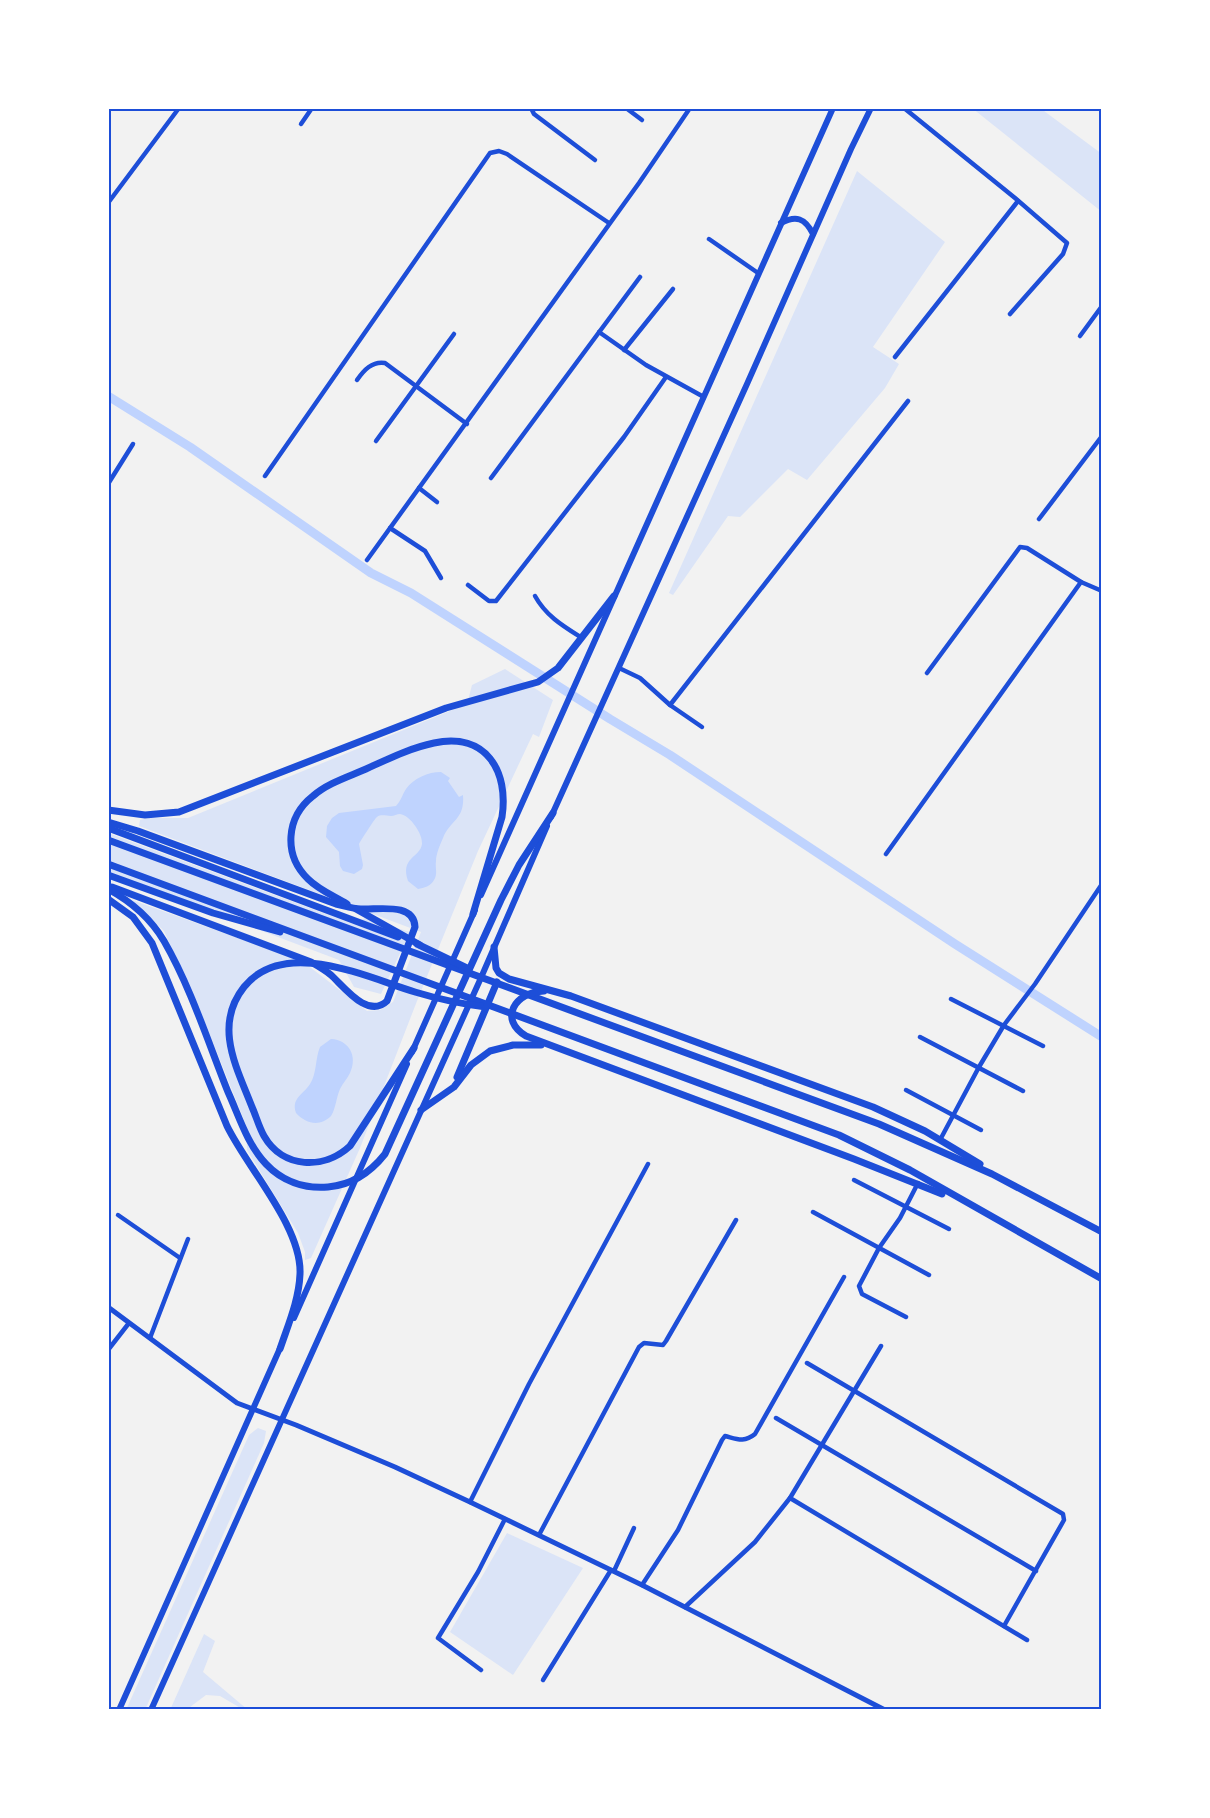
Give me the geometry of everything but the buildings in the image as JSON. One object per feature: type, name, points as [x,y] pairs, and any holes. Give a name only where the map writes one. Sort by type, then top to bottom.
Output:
[{"type":"main road","points":[[119,1710],[832,108]]},
{"type":"main road","points":[[151,1710],[586,737],[872,108]]},
{"type":"main road","points":[[780,223],[792,218],[800,219],[806,222],[813,234]]},
{"type":"main road","points":[[108,810],[145,815],[179,812],[446,708],[538,682],[558,668],[614,596]]},
{"type":"main road","points":[[420,945],[312,882],[302,872],[295,861],[291,835],[295,817],[300,808],[321,790],[393,757],[426,745],[446,741],[469,745],[494,762],[503,783],[502,817],[473,914]]},
{"type":"main road","points":[[108,887],[136,908],[158,931],[178,970],[245,1132],[266,1163],[292,1182],[314,1187],[327,1187],[363,1176],[385,1154],[501,900],[519,866],[553,813]]},
{"type":"main road","points":[[108,822],[343,906],[360,909],[402,910],[411,915],[415,927],[387,1001],[383,1005],[372,1007],[360,1001],[330,974],[311,962],[108,887]]},
{"type":"main road","points":[[108,828],[420,945],[484,979]]},
{"type":"main road","points":[[108,840],[901,1133],[1021,1188]]},
{"type":"main road","points":[[108,864],[855,1142],[910,1170],[1102,1279]]},
{"type":"main road","points":[[108,875],[213,913],[323,944]]},
{"type":"main road","points":[[108,898],[133,917],[152,943],[227,1126],[242,1154],[289,1227],[298,1247],[299,1287],[280,1349]]},
{"type":"main road","points":[[454,1087],[496,987],[497,970],[494,963],[494,947]]},
{"type":"main road","points":[[414,1047],[354,1141],[335,1157],[315,1163],[299,1162],[281,1155],[265,1137],[231,1053],[228,1036],[229,1018],[239,993],[252,978],[267,969],[291,964],[337,967],[433,997],[500,1010]]},
{"type":"main road","points":[[497,970],[510,979],[556,992],[854,1100],[908,1122],[1102,1232]]},
{"type":"main road","points":[[556,992],[537,992],[522,996],[514,1006],[513,1019],[517,1029],[526,1036],[567,1052],[918,1183],[968,1204]]},
{"type":"main road","points":[[421,1110],[454,1087],[471,1065],[483,1055],[498,1048],[534,1044],[567,1052]]},
{"type":"street","points":[[108,203],[179,108]]},
{"type":"street","points":[[301,123],[312,108]]},
{"type":"street","points":[[531,108],[534,114],[595,160]]},
{"type":"street","points":[[626,108],[642,120]]},
{"type":"street","points":[[367,560],[467,424],[690,108]]},
{"type":"street","points":[[904,108],[1066,243],[1063,254],[1010,314]]},
{"type":"street","points":[[265,476],[490,153],[499,151],[507,154],[609,222]]},
{"type":"street","points":[[895,357],[1018,201]]},
{"type":"street","points":[[709,239],[758,273]]},
{"type":"street","points":[[491,478],[640,277]]},
{"type":"street","points":[[624,350],[673,289]]},
{"type":"street","points":[[1080,336],[1102,306]]},
{"type":"street","points":[[599,332],[666,377],[702,396]]},
{"type":"street","points":[[376,441],[454,334]]},
{"type":"street","points":[[357,380],[364,370],[381,362],[390,366],[467,424]]},
{"type":"street","points":[[468,585],[489,601],[496,602],[624,437],[666,377]]},
{"type":"street","points":[[670,705],[908,401]]},
{"type":"street","points":[[1039,519],[1102,436]]},
{"type":"street","points":[[108,484],[133,444]]},
{"type":"street","points":[[419,488],[437,502]]},
{"type":"street","points":[[390,528],[425,551],[441,578]]},
{"type":"street","points":[[927,673],[1020,547],[1028,548],[1081,582],[1102,591]]},
{"type":"street","points":[[886,854],[1081,582]]},
{"type":"street","points":[[535,596],[547,614],[582,638]]},
{"type":"street","points":[[619,668],[639,678],[670,705],[702,727]]},
{"type":"street","points":[[940,1140],[1004,1025],[1020,1006],[1102,884]]},
{"type":"street","points":[[1096,894],[1102,898]]},
{"type":"street","points":[[951,999],[1043,1046]]},
{"type":"street","points":[[920,1037],[1023,1091]]},
{"type":"street","points":[[906,1090],[981,1130]]},
{"type":"street","points":[[470,1502],[529,1384],[648,1164]]},
{"type":"street","points":[[854,1180],[949,1229]]},
{"type":"street","points":[[906,1317],[862,1294],[860,1290],[861,1281],[918,1183]]},
{"type":"street","points":[[813,1212],[929,1275]]},
{"type":"street","points":[[118,1215],[180,1258]]},
{"type":"street","points":[[539,1535],[639,1347],[644,1343],[663,1345],[736,1220]]},
{"type":"street","points":[[150,1338],[188,1239]]},
{"type":"street","points":[[642,1585],[678,1530],[722,1440],[725,1436],[742,1441],[748,1440],[755,1434],[844,1277]]},
{"type":"street","points":[[108,1306],[230,1399],[395,1467],[470,1502],[642,1585],[885,1710]]},
{"type":"street","points":[[108,1350],[129,1323]]},
{"type":"street","points":[[685,1607],[755,1542],[790,1498],[880,1346]]},
{"type":"street","points":[[807,1364],[1063,1514],[1064,1520],[1004,1626]]},
{"type":"street","points":[[776,1418],[1036,1572]]},
{"type":"street","points":[[790,1498],[1027,1640]]},
{"type":"street","points":[[481,1670],[438,1638],[478,1572],[505,1519]]},
{"type":"street","points":[[543,1680],[612,1570],[634,1528]]},
{"type":"shaded area","points":[[972,108],[1040,108],[1102,154],[1102,212]]},
{"type":"shaded area","points":[[857,171],[945,242],[873,347],[899,364],[885,388],[807,480],[788,469],[740,517],[728,516],[673,595],[669,593]]},
{"type":"shaded area","points":[[505,669],[553,700],[539,737],[533,734],[478,851],[360,1148],[311,1258],[305,1260],[305,1252],[298,1233],[247,1150],[246,1125],[202,1015],[164,931],[132,900],[302,961],[367,1011],[380,1010],[393,1002],[421,932],[139,826],[140,820],[188,818],[467,704],[472,685]]},
{"type":"shaded area","points":[[108,833],[353,924],[365,918],[410,932],[381,994],[354,987],[339,960],[108,873]]},
{"type":"shaded area","points":[[258,1428],[266,1431],[264,1443],[145,1710],[126,1710],[249,1435]]},
{"type":"shaded area","points":[[507,1533],[583,1568],[513,1675],[450,1632]]},
{"type":"shaded area","points":[[204,1634],[215,1641],[203,1672],[248,1710],[220,1696],[206,1695],[186,1710],[170,1710]]},
{"type":"water","points":[[441,772],[450,778],[448,781],[459,797],[463,795],[463,803],[462,810],[446,832],[439,847],[436,858],[436,875],[431,884],[418,889],[408,881],[406,873],[408,862],[420,849],[422,840],[412,821],[400,814],[377,817],[359,844],[362,869],[354,874],[343,871],[340,866],[339,852],[326,837],[327,826],[332,818],[339,813],[396,806],[413,782],[426,774]]},
{"type":"water","points":[[331,1039],[343,1042],[350,1050],[352,1067],[340,1089],[331,1116],[322,1122],[313,1123],[304,1120],[296,1113],[295,1104],[312,1080],[320,1047]]},
{"type":"waterway","points":[[108,396],[190,447],[371,573],[411,593],[670,755],[955,944],[1102,1037]]}]
